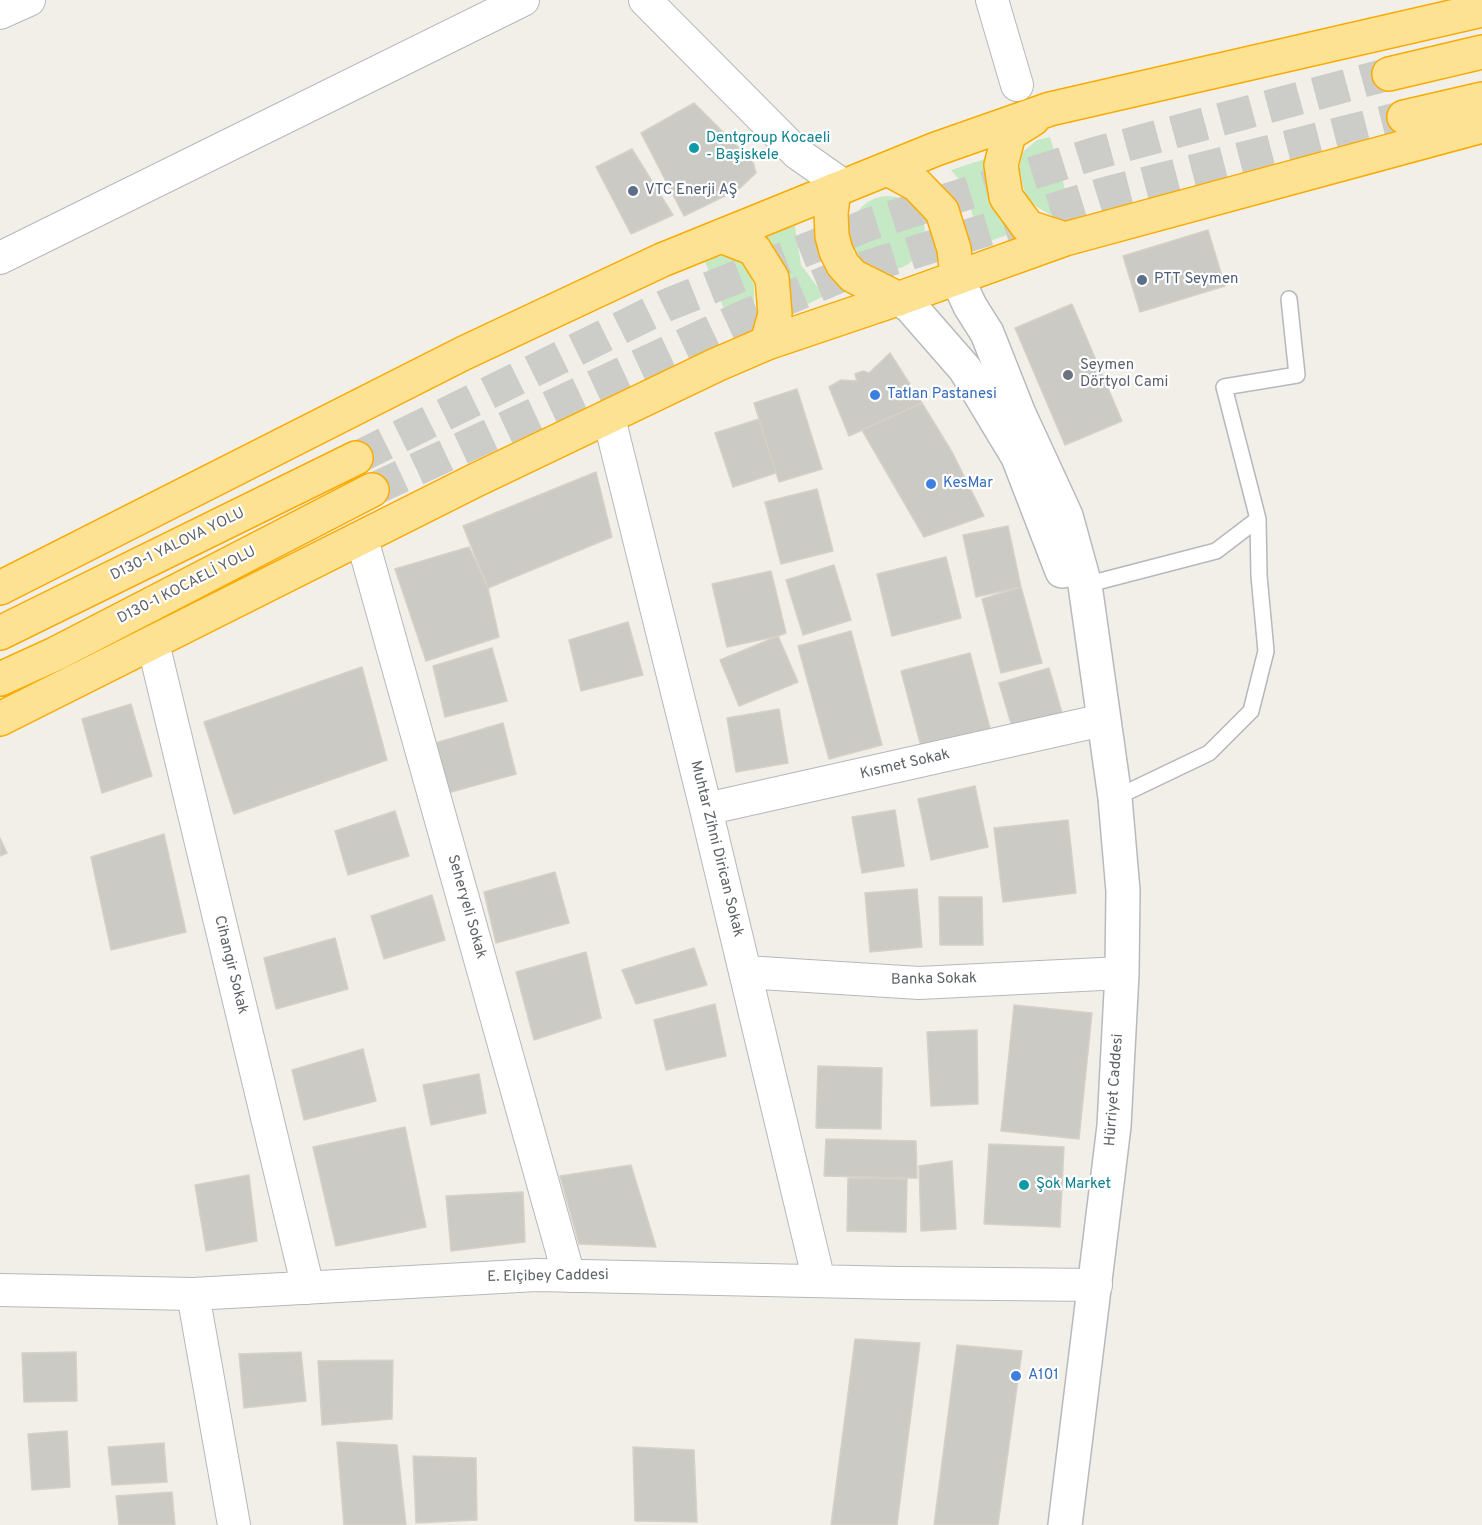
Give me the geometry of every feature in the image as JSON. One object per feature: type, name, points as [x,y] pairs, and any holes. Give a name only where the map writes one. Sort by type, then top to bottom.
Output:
[{"type":"highway","points":[[0,588],[464,353],[662,260],[936,149],[1050,109],[1482,10]]},
{"type":"highway","points":[[1389,74],[1482,52]]},
{"type":"highway","points":[[1404,117],[1482,99]]},
{"type":"highway","points":[[1050,109],[1009,134],[1000,165],[1006,197],[1028,227],[1065,239]]},
{"type":"highway","points":[[0,719],[476,480],[716,365],[767,343],[899,299],[1065,239],[1482,126]]},
{"type":"highway","points":[[888,169],[917,186],[942,211],[954,249],[957,278]]},
{"type":"highway","points":[[839,188],[831,213],[832,236],[843,265],[854,276],[899,299]]},
{"type":"highway","points":[[721,236],[754,249],[772,278],[775,314],[767,343]]},
{"type":"highway","name":"D130-1 YALOVA YOLU","points":[[0,633],[356,458]]},
{"type":"highway","name":"D130-1 KOCAELİ YOLU","points":[[0,679],[65,648],[372,490]]},
{"type":"street","points":[[0,13],[29,0]]},
{"type":"street","points":[[0,258],[523,0]]},
{"type":"street","points":[[992,0],[1017,85]]},
{"type":"street","points":[[651,2],[797,153],[839,188]]},
{"type":"street","points":[[957,278],[970,306],[987,333],[1019,414],[1066,516],[1084,585],[1094,653]]},
{"type":"street","points":[[899,299],[910,306],[965,369],[1018,457],[1094,653]]},
{"type":"street","name":"Muhtar Zihni Dirican Sokak","points":[[609,418],[706,809],[819,1281]]},
{"type":"street","name":"Seheryeli Sokak","points":[[362,539],[569,1276]]},
{"type":"street","name":"Cihangir Sokak","points":[[153,643],[308,1288]]},
{"type":"street","name":"Hürriyet Caddesi","points":[[1065,1525],[1114,1126],[1122,973],[1123,891],[1115,798],[1094,653]]},
{"type":"street","name":"Kısmet Sokak","points":[[706,809],[1103,720]]},
{"type":"street","name":"Banka Sokak","points":[[745,972],[919,983],[1122,973]]},
{"type":"street","name":"E. Elçibey Caddesi","points":[[0,1290],[193,1294],[537,1275],[1096,1285]]},
{"type":"street","points":[[193,1294],[234,1525]]},
{"type":"lane","points":[[1115,798],[1209,753],[1251,711],[1266,651],[1259,576],[1258,519],[1224,387],[1297,375],[1289,299]]},
{"type":"lane","points":[[1084,585],[1216,551],[1258,519]]},
{"type":"green space","points":[[1050,137],[1072,213],[1054,217],[1034,205],[1025,194],[1019,169],[1023,152],[1037,140]]},
{"type":"green space","points":[[985,159],[985,176],[990,198],[1013,233],[981,244],[964,185],[951,170]]},
{"type":"green space","points":[[888,196],[909,202],[919,212],[925,233],[919,254],[909,264],[888,270],[867,264],[857,254],[851,233],[857,212],[867,202]]},
{"type":"green space","points":[[794,222],[801,265],[822,293],[828,294],[794,311],[788,271],[776,251],[761,235]]},
{"type":"green space","points":[[723,256],[745,264],[754,285],[754,301],[745,326],[734,334],[704,259]]},
{"type":"building","name":"Dentgroup Kocaeli - Başiskele","points":[[694,103],[753,162],[756,173],[739,189],[684,216],[641,133]]},
{"type":"building","name":"VTC Enerji AŞ","points":[[632,149],[673,215],[631,234],[596,167]]},
{"type":"building","points":[[1208,230],[1225,286],[1140,312],[1123,256]]},
{"type":"building","name":"Seymen Dörtyol Cami","points":[[1072,304],[1122,421],[1065,445],[1015,328]]},
{"type":"building","name":"Tatlan Pastanesi","points":[[890,353],[922,403],[849,436],[829,387],[841,380],[857,381],[855,374],[863,371],[869,373]]},
{"type":"building","points":[[797,389],[822,469],[779,482],[754,403]]},
{"type":"building","name":"KesMar","points":[[922,403],[952,452],[984,516],[924,537],[862,430]]},
{"type":"building","points":[[759,419],[776,473],[733,487],[715,433]]},
{"type":"building","points":[[596,472],[612,537],[488,588],[463,526]]},
{"type":"building","points":[[817,489],[833,551],[781,564],[765,502]]},
{"type":"building","points":[[1008,526],[1021,587],[976,597],[963,535]]},
{"type":"building","points":[[469,547],[488,588],[499,637],[426,661],[395,569]]},
{"type":"building","points":[[946,557],[961,618],[892,636],[877,574]]},
{"type":"building","points":[[834,565],[851,620],[803,635],[786,580]]},
{"type":"building","points":[[771,571],[786,633],[727,647],[712,584]]},
{"type":"building","points":[[1021,587],[1042,663],[1001,673],[982,599]]},
{"type":"building","points":[[628,622],[643,675],[581,691],[569,640]]},
{"type":"building","points":[[851,631],[882,745],[829,759],[798,646]]},
{"type":"building","points":[[778,636],[798,682],[739,706],[720,660]]},
{"type":"building","points":[[492,648],[507,701],[445,717],[433,666]]},
{"type":"building","points":[[970,653],[991,732],[922,750],[901,671]]},
{"type":"building","points":[[362,667],[387,760],[234,814],[204,722]]},
{"type":"building","points":[[1049,668],[1065,723],[1015,737],[999,683]]},
{"type":"building","points":[[131,704],[152,776],[102,793],[82,719]]},
{"type":"building","points":[[779,709],[788,763],[736,772],[727,718]]},
{"type":"building","points":[[503,723],[516,774],[444,794],[432,744]]},
{"type":"building","points":[[975,786],[988,847],[931,860],[918,799]]},
{"type":"building","points":[[895,810],[904,866],[862,873],[852,817]]},
{"type":"building","points":[[395,811],[409,856],[348,875],[335,831]]},
{"type":"building","points":[[1068,820],[1076,893],[1003,902],[994,828]]},
{"type":"building","points":[[164,834],[186,932],[111,950],[91,857]]},
{"type":"building","points":[[0,838],[7,853],[0,856]]},
{"type":"building","points":[[555,872],[569,923],[496,943],[484,892]]},
{"type":"building","points":[[917,889],[922,947],[870,952],[865,893]]},
{"type":"building","points":[[432,895],[445,940],[384,959],[371,916]]},
{"type":"building","points":[[939,897],[982,897],[983,945],[940,945]]},
{"type":"building","points":[[335,938],[348,989],[276,1009],[264,958]]},
{"type":"building","points":[[694,948],[707,985],[636,1004],[622,970]]},
{"type":"building","points":[[586,952],[601,1018],[534,1040],[516,972]]},
{"type":"building","points":[[715,1004],[726,1056],[666,1070],[654,1020]]},
{"type":"building","points":[[1014,1005],[1092,1013],[1079,1139],[1001,1131]]},
{"type":"building","points":[[977,1030],[978,1104],[931,1106],[927,1032]]},
{"type":"building","points":[[363,1049],[376,1101],[304,1120],[292,1070]]},
{"type":"building","points":[[818,1066],[882,1068],[881,1129],[816,1128]]},
{"type":"building","points":[[479,1074],[486,1113],[431,1125],[423,1085]]},
{"type":"building","points":[[405,1127],[426,1227],[336,1246],[313,1147]]},
{"type":"building","points":[[826,1139],[916,1141],[917,1178],[824,1176]]},
{"type":"building","name":"Şok Market","points":[[989,1144],[1064,1147],[1060,1227],[984,1224]]},
{"type":"building","points":[[952,1161],[956,1229],[921,1231],[919,1166]]},
{"type":"building","points":[[631,1165],[656,1247],[579,1244],[560,1176]]},
{"type":"building","points":[[249,1175],[257,1241],[206,1251],[195,1185]]},
{"type":"building","points":[[848,1178],[907,1179],[906,1232],[847,1231]]},
{"type":"building","points":[[523,1192],[525,1242],[451,1251],[446,1196]]},
{"type":"building","points":[[855,1339],[920,1343],[897,1525],[831,1525]]},
{"type":"building","points":[[957,1345],[1022,1351],[998,1525],[934,1525]]},
{"type":"building","points":[[76,1352],[77,1401],[24,1402],[22,1353]]},
{"type":"building","points":[[301,1352],[306,1401],[244,1408],[239,1354]]},
{"type":"building","points":[[393,1360],[392,1419],[322,1425],[318,1361]]},
{"type":"building","points":[[67,1431],[70,1487],[32,1490],[28,1434]]},
{"type":"building","points":[[337,1442],[397,1445],[406,1525],[344,1525]]},
{"type":"building","points":[[164,1443],[167,1482],[112,1485],[108,1447]]},
{"type":"building","points":[[633,1447],[694,1450],[697,1522],[635,1521]]},
{"type":"building","points":[[413,1456],[476,1458],[477,1520],[416,1523]]},
{"type":"building","points":[[172,1492],[175,1525],[119,1525],[116,1496]]},
{"type":"tunnel","points":[[356,458],[667,305],[870,224],[1093,154],[1389,74]]},
{"type":"tunnel","points":[[372,490],[741,318],[850,272],[1103,194],[1404,117]]},
{"type":"place","name":"Dentgroup Kocaeli - Başiskele","points":[[694,148]]},
{"type":"place","name":"VTC Enerji AŞ","points":[[633,191]]},
{"type":"place","name":"PTT Seymen","points":[[1142,280]]},
{"type":"place","name":"Seymen Dörtyol Cami","points":[[1068,375]]},
{"type":"place","name":"Tatlan Pastanesi","points":[[875,395]]},
{"type":"place","name":"KesMar","points":[[931,484]]},
{"type":"place","name":"Şok Market","points":[[1024,1185]]},
{"type":"place","name":"A101","points":[[1016,1376]]}]
